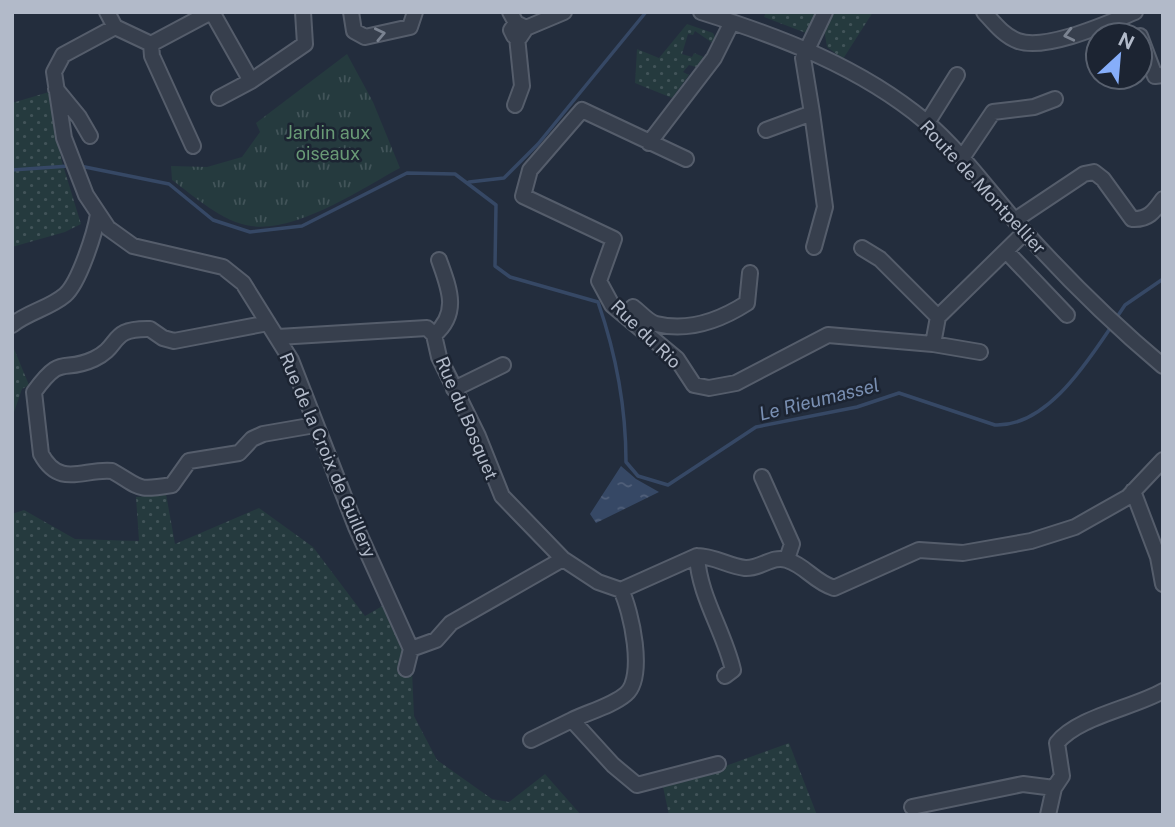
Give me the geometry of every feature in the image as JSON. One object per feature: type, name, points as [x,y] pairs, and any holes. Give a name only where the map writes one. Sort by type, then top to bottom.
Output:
[{"type":"street","points":[[107,12],[115,27],[150,44]]},
{"type":"street","points":[[150,44],[211,12],[251,81]]},
{"type":"street","points":[[219,98],[251,81],[305,44],[307,39],[303,12]]},
{"type":"street","points":[[351,12],[354,31],[365,37],[410,27],[415,12]]},
{"type":"street","points":[[515,106],[522,86],[517,25],[564,12]]},
{"type":"street","name":"Route de Montpellier","points":[[701,12],[807,49],[887,94],[927,123],[1105,316],[1163,366]]},
{"type":"street","points":[[814,247],[825,206],[802,63],[825,12]]},
{"type":"street","points":[[984,12],[998,27],[1021,42],[1041,42],[1085,32],[1134,13]]},
{"type":"street","points":[[686,159],[649,143],[714,58],[732,22]]},
{"type":"street","name":"Rue de la Croix de Guillery","points":[[115,27],[63,55],[54,72],[64,138],[97,214],[119,238],[133,246],[231,271],[243,283],[291,360],[356,527],[411,649]]},
{"type":"street","points":[[150,44],[152,56],[193,146]]},
{"type":"street","points":[[927,123],[957,75]]},
{"type":"street","points":[[55,89],[79,117],[90,136]]},
{"type":"street","points":[[962,158],[993,112],[1034,107],[1055,99]]},
{"type":"street","name":"Rue du Rio","points":[[649,143],[582,110],[530,170],[523,196],[614,239],[599,281],[612,305],[677,359],[694,385],[709,388],[736,383],[828,335],[933,344],[980,352]]},
{"type":"street","points":[[766,130],[811,113]]},
{"type":"street","points":[[1014,220],[1084,174],[1094,172],[1103,179],[1132,219],[1142,220],[1151,215],[1163,199]]},
{"type":"street","points":[[12,325],[64,296],[75,285],[82,261],[94,236],[97,214]]},
{"type":"street","points":[[933,344],[938,317],[1025,232]]},
{"type":"street","points":[[862,248],[880,259],[938,317]]},
{"type":"street","points":[[1006,251],[1067,315]]},
{"type":"street","points":[[434,335],[448,320],[452,298],[439,260]]},
{"type":"street","points":[[625,316],[633,307],[654,324],[704,325],[727,316],[747,303],[750,273]]},
{"type":"street","points":[[268,323],[174,341],[163,338],[150,329],[122,332],[93,360],[52,368],[34,392],[41,454],[45,461],[69,477],[112,471],[135,487],[146,489],[172,485],[189,461],[239,453],[252,439],[263,434],[315,425]]},
{"type":"street","name":"Rue du Bosquet","points":[[278,337],[427,328],[434,335],[439,357],[478,436],[502,496],[563,559],[604,586],[621,590]]},
{"type":"street","points":[[454,389],[503,365]]},
{"type":"street","points":[[531,740],[627,694],[635,680],[633,624],[621,590],[697,556],[709,556],[743,568],[777,558],[787,559],[819,583],[834,588],[919,550],[963,553],[1052,536],[1118,505],[1163,460]]},
{"type":"street","points":[[762,477],[792,544],[787,559]]},
{"type":"street","points":[[1133,491],[1158,557],[1163,584]]},
{"type":"street","points":[[697,556],[699,579],[733,670],[725,676]]},
{"type":"street","points":[[406,669],[411,649],[436,640],[451,623],[563,559]]},
{"type":"street","points":[[1048,815],[1054,788],[1062,776],[1057,743],[1061,737],[1080,725],[1135,705],[1163,691]]},
{"type":"street","points":[[572,720],[613,765],[637,785],[718,764]]},
{"type":"street","points":[[912,807],[930,809],[1023,784],[1054,788]]},
{"type":"green space","points":[[766,12],[818,12],[806,33],[764,17]]},
{"type":"green space","points":[[832,12],[873,12],[843,59],[827,47],[824,29]]},
{"type":"green space","points":[[687,24],[713,33],[716,39],[714,44],[695,31],[693,35],[688,34],[682,54],[692,57],[694,53],[704,57],[696,67],[689,65],[683,72],[689,75],[672,98],[635,83],[637,49],[659,58]]},
{"type":"green space","name":"Jardin aux oiseaux","points":[[347,54],[373,102],[400,168],[328,208],[288,223],[269,226],[240,224],[209,208],[172,180],[171,166],[207,167],[242,157],[260,132],[256,123]]},
{"type":"green space","points":[[49,92],[62,162],[81,224],[65,232],[12,247],[12,103]]},
{"type":"green space","points":[[12,344],[29,385],[22,389],[12,418]]},
{"type":"green space","points":[[166,494],[175,544],[259,508],[313,547],[365,616],[384,605],[412,671],[414,716],[437,760],[492,799],[509,802],[545,774],[581,815],[12,815],[12,514],[24,510],[75,539],[139,541],[136,497]]},
{"type":"green space","points":[[789,743],[817,815],[669,815],[662,782],[720,768]]},
{"type":"water","points":[[621,466],[636,479],[659,492],[596,523],[590,514]]},
{"type":"waterway","points":[[469,182],[504,178],[538,144],[646,12]]},
{"type":"waterway","name":"Le Rieumassel","points":[[12,170],[69,166]]},
{"type":"waterway","name":"Le Rieumassel","points":[[80,166],[169,184],[213,220],[250,232],[302,226],[407,173],[455,174],[496,205],[495,266],[510,277],[598,302],[619,381],[626,462],[638,476],[668,485],[756,427],[857,407],[899,393],[995,425],[1014,423],[1048,405],[1063,391],[1111,327]]},
{"type":"waterway","name":"Le Rieumassel","points":[[1115,320],[1125,305],[1163,279]]}]
